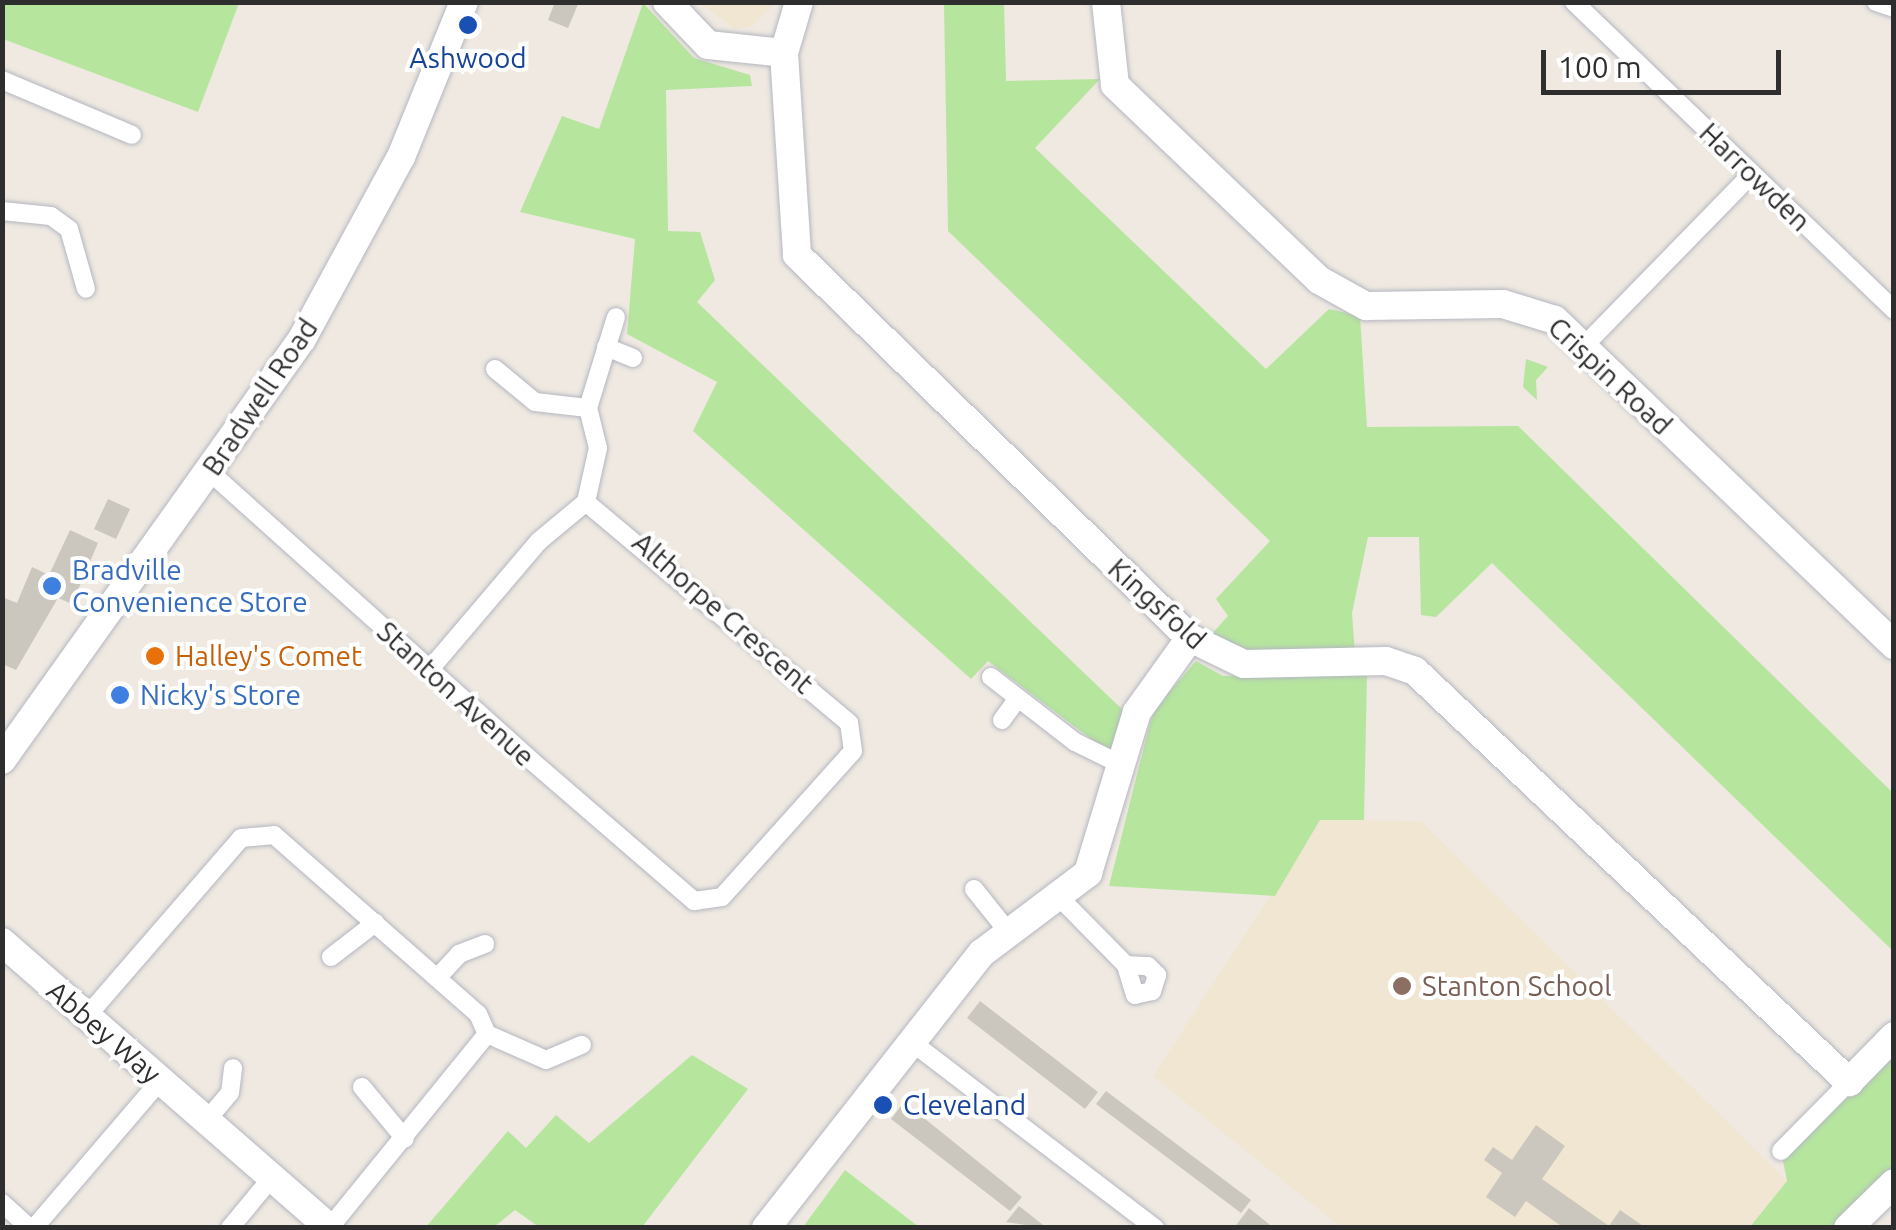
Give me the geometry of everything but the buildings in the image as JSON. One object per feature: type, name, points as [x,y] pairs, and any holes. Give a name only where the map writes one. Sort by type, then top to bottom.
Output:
[{"type":"street","name":"Bradwell Road","points":[[2,760],[210,472],[366,229],[464,2]]},
{"type":"street","points":[[667,2],[708,45],[784,53]]},
{"type":"street","name":"Kingsfold","points":[[800,2],[784,53],[796,255],[1190,638],[1244,664],[1386,661],[1432,680],[1849,1082]]},
{"type":"street","name":"Crispin Road","points":[[1106,2],[1115,85],[1335,293],[1389,308],[1525,306],[1583,348],[1894,646]]},
{"type":"street","name":"Harrowden","points":[[1574,2],[1894,310]]},
{"type":"street","points":[[1876,2],[1894,8]]},
{"type":"street","points":[[2,80],[132,134]]},
{"type":"street","points":[[1583,348],[1752,174]]},
{"type":"street","points":[[2,210],[51,216],[69,229],[86,288]]},
{"type":"street","points":[[430,669],[538,541],[586,502],[598,448],[588,408],[616,317]]},
{"type":"street","points":[[606,346],[633,358]]},
{"type":"street","points":[[496,369],[535,402],[588,408]]},
{"type":"street","name":"Stanton Avenue","points":[[210,472],[430,669],[710,905]]},
{"type":"street","name":"Althorpe Crescent","points":[[586,502],[783,663],[855,737],[853,751],[710,905]]},
{"type":"street","points":[[766,1228],[909,1040],[1006,929],[1058,896],[1102,850],[1137,712],[1190,638]]},
{"type":"street","points":[[991,678],[1017,699],[1124,766]]},
{"type":"street","points":[[1002,720],[1017,699]]},
{"type":"street","points":[[87,1016],[256,830],[274,834],[438,978],[487,1034],[546,1060],[582,1044]]},
{"type":"street","points":[[974,890],[1006,929]]},
{"type":"street","points":[[1058,896],[1126,966]]},
{"type":"street","points":[[331,958],[375,923]]},
{"type":"street","name":"Abbey Way","points":[[2,942],[330,1227]]},
{"type":"street","points":[[438,978],[459,954],[485,944]]},
{"type":"street","points":[[330,1227],[487,1034]]},
{"type":"street","points":[[1782,1151],[1894,1036]]},
{"type":"street","points":[[909,1040],[1155,1228]]},
{"type":"street","points":[[207,1120],[230,1092],[232,1068]]},
{"type":"street","points":[[2,1204],[32,1228],[160,1081]]},
{"type":"street","points":[[362,1087],[405,1139]]},
{"type":"street","points":[[230,1228],[273,1176]]},
{"type":"street","points":[[1848,1228],[1884,1192]]},
{"type":"shaded area","points":[[700,3],[775,3],[752,26],[735,29]]},
{"type":"shaded area","name":"Stanton School","points":[[1320,820],[1421,821],[1787,1181],[1749,1227],[1341,1227],[1153,1076]]},
{"type":"green space","points":[[2,3],[239,3],[198,112],[3,39]]},
{"type":"green space","points":[[643,3],[694,58],[750,75],[752,86],[666,90],[668,231],[700,232],[715,280],[697,302],[1127,714],[1111,754],[988,661],[971,679],[693,431],[717,382],[627,334],[635,239],[520,212],[562,116],[599,129]]},
{"type":"green space","points":[[944,3],[1004,3],[1006,81],[1100,79],[1035,148],[1266,369],[1329,309],[1360,316],[1367,427],[1518,426],[1893,793],[1893,951],[1492,563],[1436,617],[1421,615],[1419,537],[1368,537],[1352,613],[1355,653],[1249,654],[1208,638],[1228,616],[1216,599],[1270,541],[948,231]]},
{"type":"green space","points":[[1526,359],[1548,367],[1536,380],[1537,400],[1523,387]]},
{"type":"green space","points":[[1196,661],[1223,676],[1367,673],[1364,820],[1320,820],[1275,896],[1109,886],[1153,711]]},
{"type":"green space","points":[[1893,1036],[1893,1184],[1848,1227],[1749,1228],[1787,1181],[1781,1151]]},
{"type":"green space","points":[[692,1055],[748,1089],[642,1227],[539,1227],[515,1210],[494,1227],[426,1227],[508,1131],[526,1148],[556,1115],[589,1143]]},
{"type":"green space","points":[[845,1170],[919,1227],[803,1227]]},
{"type":"place","name":"Ashwood","points":[[468,25]]},
{"type":"place","name":"Bradville Convenience Store","points":[[52,586]]},
{"type":"place","name":"Halley's Comet","points":[[155,656]]},
{"type":"place","name":"Nicky's Store","points":[[120,695]]},
{"type":"place","name":"Stanton School","points":[[1402,986]]},
{"type":"place","name":"Cleveland","points":[[883,1105]]}]
